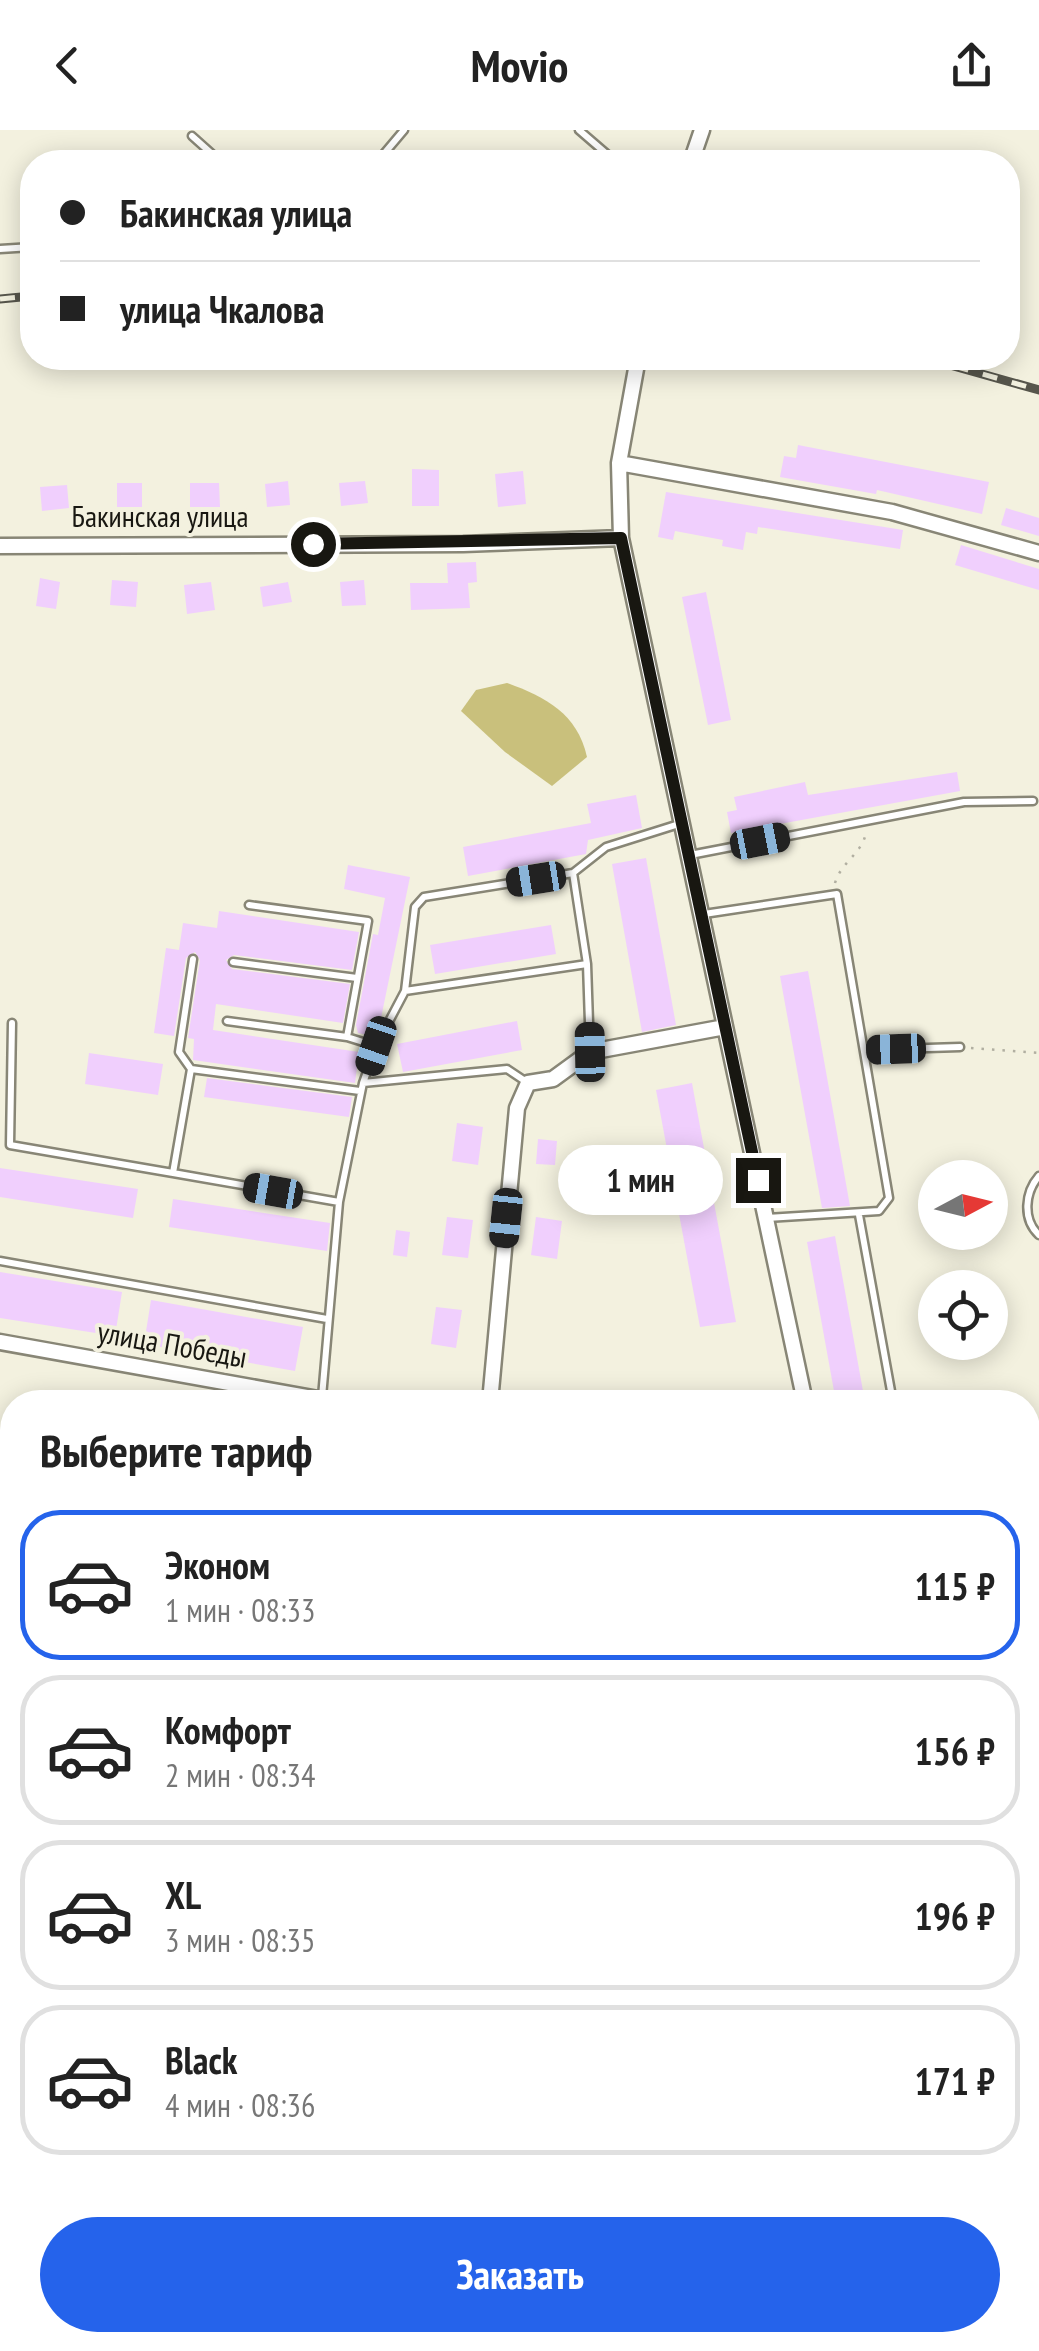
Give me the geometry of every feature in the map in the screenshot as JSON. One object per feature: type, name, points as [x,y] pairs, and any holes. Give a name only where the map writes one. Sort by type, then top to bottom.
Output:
[{"type":"street","points":[[636,370],[618,463],[621,538],[802,1390]]},
{"type":"street","points":[[618,463],[892,512],[1039,553]]},
{"type":"street","name":"Бакинская улица","points":[[0,546],[463,544],[621,538]]},
{"type":"street","points":[[491,1390],[517,1108],[528,1083],[553,1079],[590,1052],[726,1028]]},
{"type":"street","name":"улица Победы","points":[[0,1342],[271,1390]]},
{"type":"lane","points":[[387,150],[404,130]]},
{"type":"lane","points":[[579,130],[602,150]]},
{"type":"lane","points":[[192,136],[208,150]]},
{"type":"lane","points":[[688,855],[964,802],[1033,802]]},
{"type":"lane","points":[[328,1390],[327,1319],[340,1202],[362,1087],[376,1046],[405,991],[416,907],[424,897],[573,873],[606,847],[681,824]]},
{"type":"lane","points":[[573,873],[586,964],[590,1052]]},
{"type":"lane","points":[[702,914],[837,894],[889,1198],[879,1211],[859,1215],[766,1218]]},
{"type":"lane","points":[[249,905],[368,922],[347,1037]]},
{"type":"lane","points":[[172,1174],[191,1069],[179,1052],[193,959]]},
{"type":"lane","points":[[233,962],[357,978]]},
{"type":"lane","points":[[405,991],[586,964]]},
{"type":"lane","points":[[227,1021],[347,1037],[376,1046]]},
{"type":"lane","points":[[12,1023],[10,1145],[340,1202]]},
{"type":"lane","points":[[864,1050],[960,1047]]},
{"type":"lane","points":[[191,1069],[362,1087],[508,1069],[528,1083]]},
{"type":"lane","points":[[1039,1176],[1028,1192],[1032,1229],[1039,1235]]},
{"type":"lane","points":[[859,1215],[891,1390]]},
{"type":"lane","points":[[0,1260],[327,1319]]},
{"type":"path","points":[[837,894],[835,880],[864,844],[868,820]]},
{"type":"path","points":[[960,1047],[1039,1053]]},
{"type":"shaded area","points":[[507,683],[558,709],[582,742],[587,757],[552,786],[505,752],[461,711],[476,690]]},
{"type":"building","points":[[798,445],[989,482],[982,514],[877,490],[876,494],[780,477],[784,456],[796,458]]},
{"type":"building","points":[[412,469],[439,470],[439,506],[412,506]]},
{"type":"building","points":[[523,471],[526,504],[498,507],[495,474]]},
{"type":"building","points":[[288,481],[290,505],[267,507],[265,484]]},
{"type":"building","points":[[365,481],[368,503],[341,506],[339,483]]},
{"type":"building","points":[[117,483],[142,483],[142,507],[117,507]]},
{"type":"building","points":[[190,483],[219,483],[220,507],[190,507]]},
{"type":"building","points":[[67,485],[69,508],[42,511],[40,487]]},
{"type":"building","points":[[666,492],[903,530],[900,549],[758,527],[757,534],[746,532],[743,550],[722,546],[723,540],[675,531],[673,540],[658,537]]},
{"type":"building","points":[[1006,508],[1039,518],[1039,536],[1001,525]]},
{"type":"building","points":[[961,545],[1039,569],[1039,590],[955,565]]},
{"type":"building","points":[[476,562],[477,582],[468,583],[470,608],[411,610],[410,583],[448,583],[447,563]]},
{"type":"building","points":[[40,578],[60,582],[56,609],[36,606]]},
{"type":"building","points":[[112,580],[138,582],[136,607],[110,605]]},
{"type":"building","points":[[364,580],[366,605],[342,606],[340,582]]},
{"type":"building","points":[[211,582],[215,610],[187,614],[184,585]]},
{"type":"building","points":[[288,582],[292,602],[263,607],[260,587]]},
{"type":"building","points":[[706,592],[731,720],[708,725],[682,597]]},
{"type":"building","points":[[957,772],[960,791],[731,833],[727,812],[737,810],[734,797],[805,782],[808,795]]},
{"type":"building","points":[[636,795],[642,828],[588,840],[586,854],[468,876],[463,847],[591,823],[587,804]]},
{"type":"building","points":[[646,858],[676,1025],[642,1032],[612,864]]},
{"type":"building","points":[[348,865],[410,877],[380,1023],[373,1036],[358,1033],[356,1025],[373,934],[378,935],[385,898],[344,889]]},
{"type":"building","points":[[219,911],[359,932],[352,970],[234,955],[226,960],[232,969],[350,984],[343,1023],[216,1004],[213,1030],[359,1052],[355,1083],[193,1060],[194,1039],[188,1038],[200,960],[195,952],[186,958],[174,1036],[154,1033],[166,948],[179,950],[183,923],[217,928]]},
{"type":"building","points":[[551,925],[556,954],[435,974],[430,945]]},
{"type":"building","points":[[808,971],[850,1206],[822,1208],[780,976]]},
{"type":"building","points":[[517,1021],[522,1050],[403,1072],[397,1044]]},
{"type":"building","points":[[89,1053],[163,1064],[158,1095],[85,1084]]},
{"type":"building","points":[[207,1078],[352,1097],[349,1117],[204,1097]]},
{"type":"building","points":[[692,1083],[736,1322],[700,1327],[656,1090]]},
{"type":"building","points":[[457,1123],[483,1127],[478,1165],[452,1161]]},
{"type":"building","points":[[538,1139],[557,1141],[555,1165],[536,1164]]},
{"type":"building","points":[[0,1168],[138,1189],[133,1218],[0,1197]]},
{"type":"building","points":[[173,1199],[330,1223],[327,1251],[169,1227]]},
{"type":"building","points":[[447,1217],[473,1220],[468,1258],[442,1255]]},
{"type":"building","points":[[536,1217],[562,1221],[557,1259],[531,1255]]},
{"type":"building","points":[[396,1230],[410,1232],[407,1257],[393,1255]]},
{"type":"building","points":[[835,1236],[863,1390],[834,1390],[807,1242]]},
{"type":"building","points":[[0,1272],[122,1292],[115,1336],[0,1318]]},
{"type":"building","points":[[151,1300],[303,1327],[295,1371],[144,1344]]},
{"type":"building","points":[[436,1307],[462,1310],[456,1348],[431,1344]]},
{"type":"railway","points":[[0,299],[20,297]]},
{"type":"railway","points":[[968,370],[1039,390]]},
{"type":"route","points":[[313,544],[621,538],[758,1180]]}]
